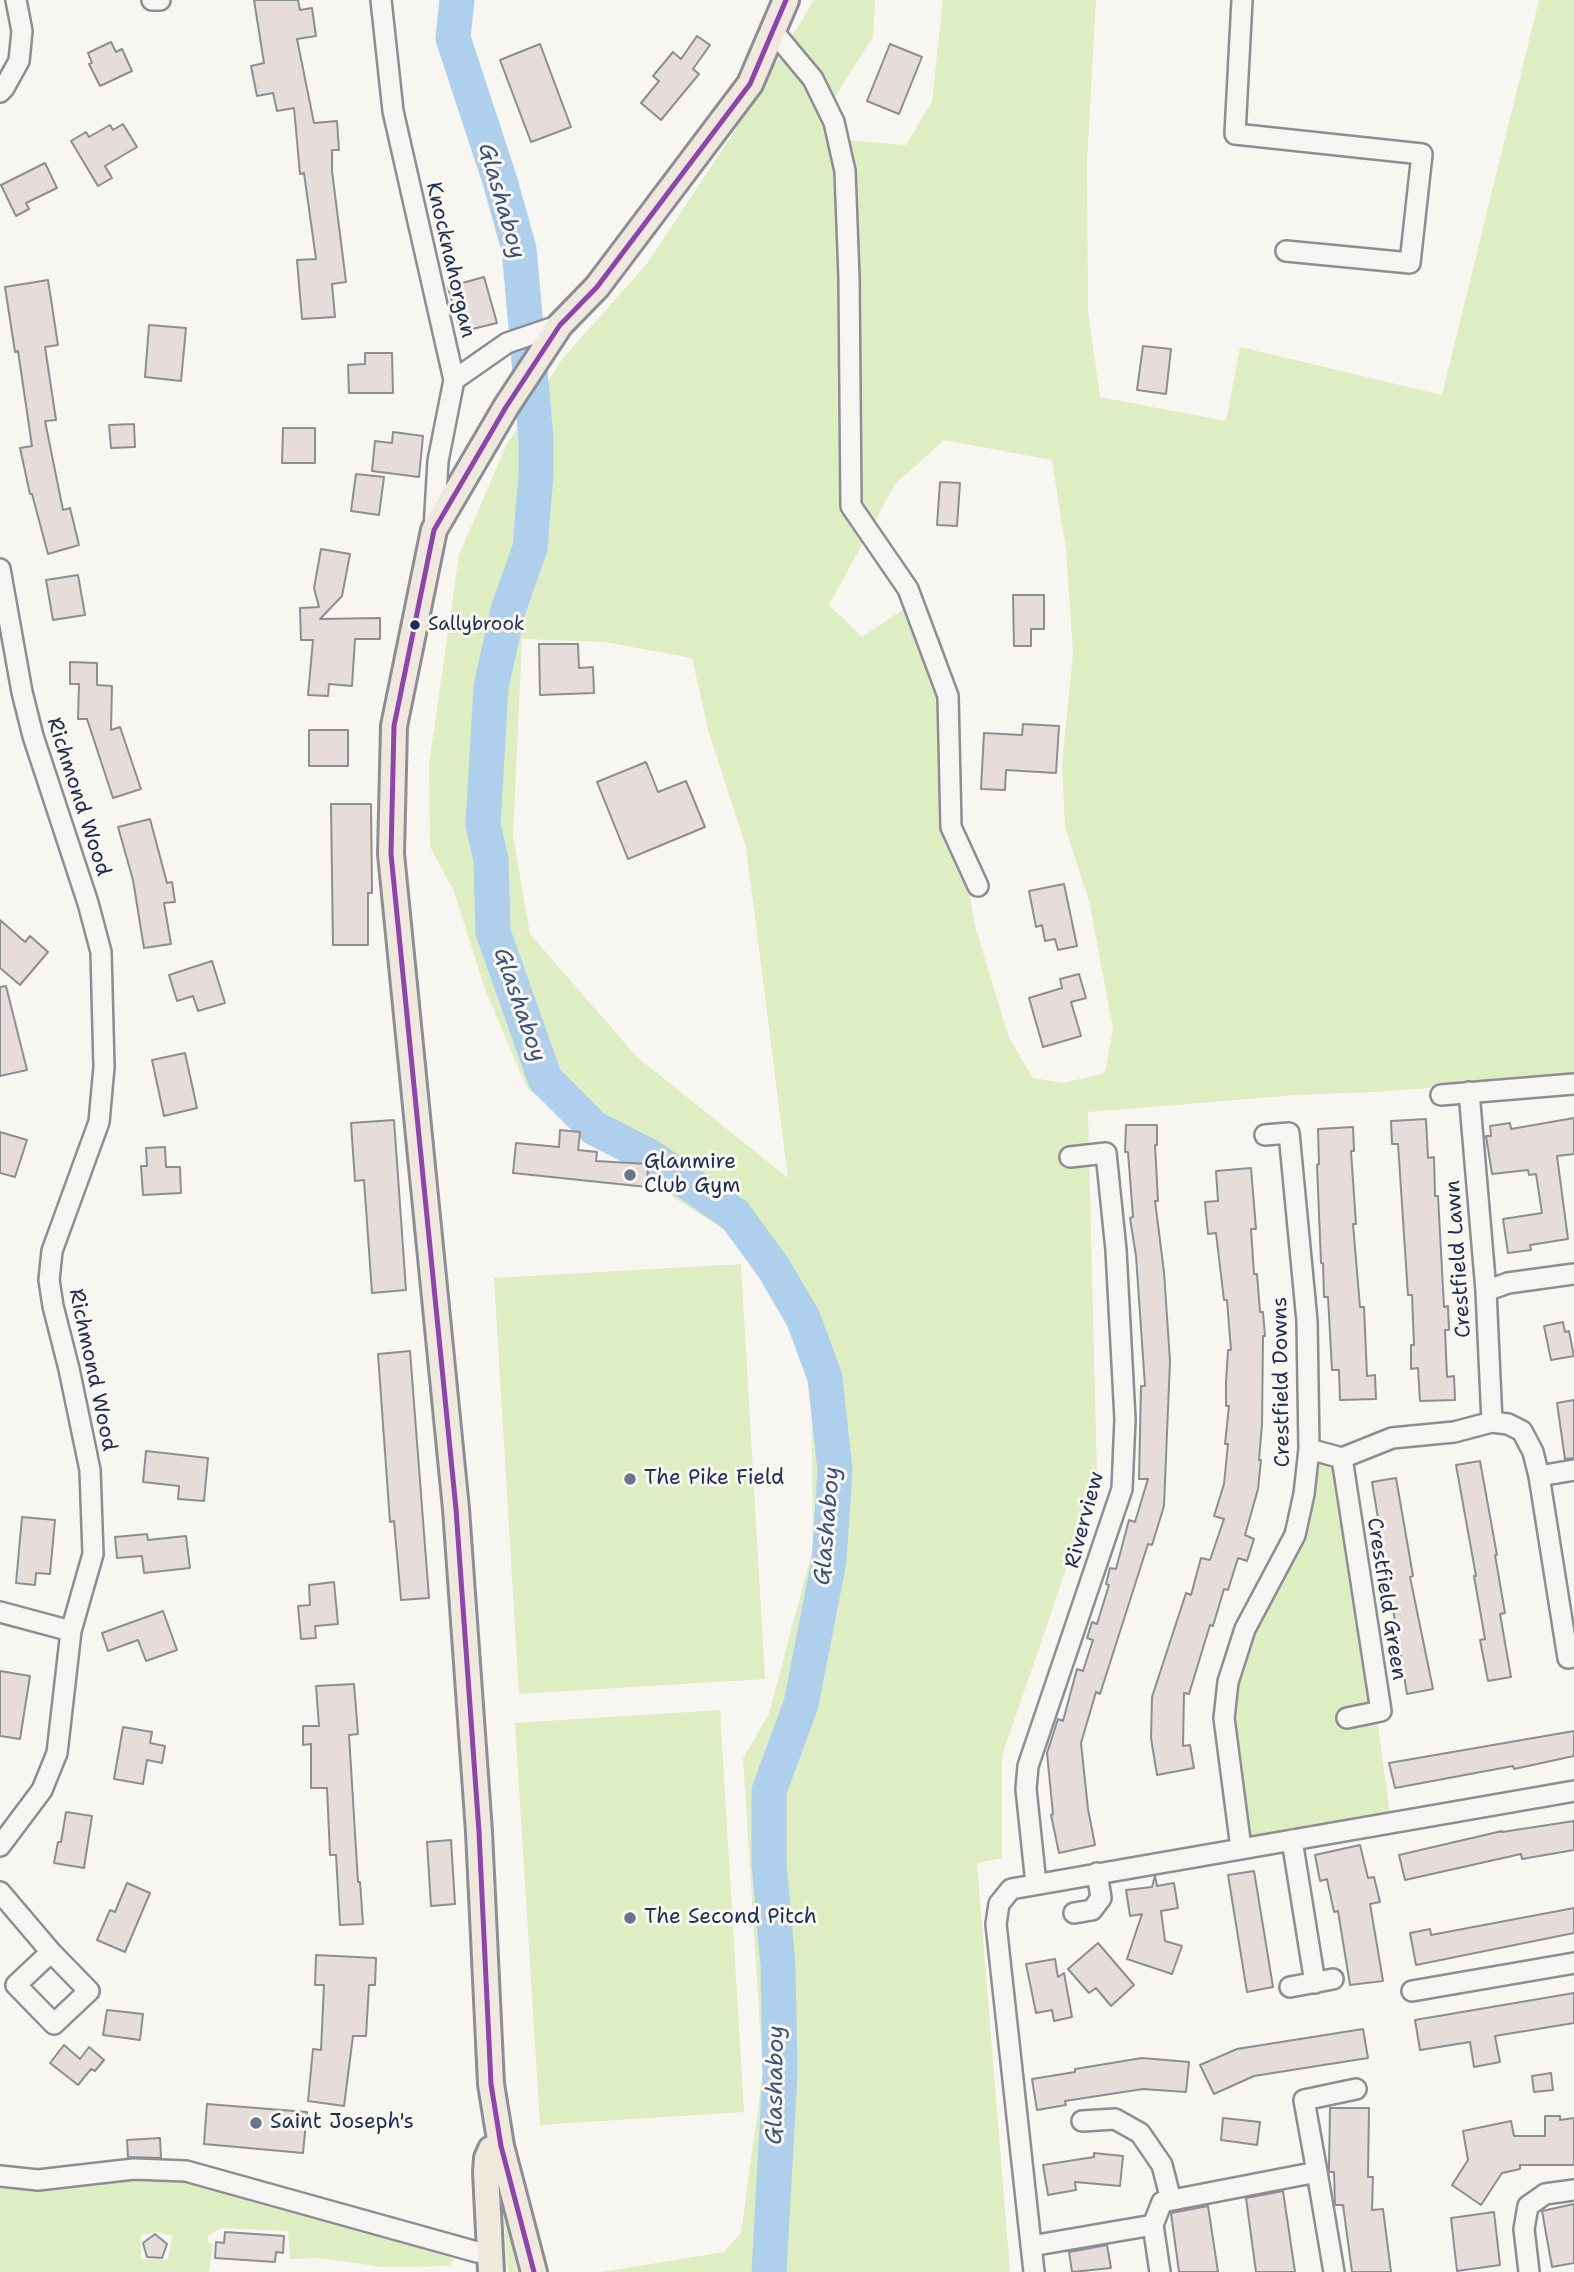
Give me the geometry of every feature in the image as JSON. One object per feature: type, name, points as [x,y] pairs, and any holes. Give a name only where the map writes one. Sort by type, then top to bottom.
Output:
[{"type":"main road","points":[[534,2272],[501,2146],[491,2084],[478,1832],[456,1509],[391,854],[394,726],[434,530],[506,407],[560,325],[597,287],[750,84],[786,0]]},
{"type":"main road","points":[[491,2262],[487,2158],[491,2149],[501,2146]]},
{"type":"street","points":[[0,92],[19,61],[22,31],[16,0]]},
{"type":"street","points":[[152,0],[160,0]]},
{"type":"street","name":"Knocknahorgan","points":[[381,0],[393,111],[454,380],[438,461],[434,530]]},
{"type":"street","points":[[1242,0],[1235,134],[1422,154],[1410,263],[1286,251]]},
{"type":"street","points":[[773,31],[813,79],[834,122],[845,171],[851,506],[908,589],[948,696],[951,827],[978,886]]},
{"type":"street","points":[[454,380],[507,343],[560,325]]},
{"type":"street","name":"Richmond Wood","points":[[0,569],[22,692],[33,736],[88,903],[101,952],[104,1068],[99,1122],[52,1251],[49,1280],[90,1469],[93,1554],[71,1631],[57,1753],[42,1790],[0,1846]]},
{"type":"street","points":[[1441,1095],[1574,1084]]},
{"type":"street","name":"Crestfield Lawn","points":[[1469,1092],[1486,1291],[1492,1422]]},
{"type":"street","name":"Crestfield Downs","points":[[1241,1848],[1224,1718],[1228,1682],[1245,1629],[1295,1535],[1304,1494],[1309,1449],[1307,1321],[1289,1133],[1265,1135]]},
{"type":"street","name":"Riverview","points":[[1036,1884],[1026,1789],[1028,1766],[1122,1489],[1125,1419],[1116,1250],[1106,1153],[1070,1157]]},
{"type":"street","points":[[1486,1291],[1508,1283],[1574,1274]]},
{"type":"street","points":[[1309,1449],[1342,1458],[1392,1438],[1454,1432],[1492,1422],[1508,1424],[1522,1431],[1533,1452],[1539,1476],[1568,1658],[1574,1657]]},
{"type":"street","name":"Crestfield Green","points":[[1342,1458],[1381,1711],[1347,1718]]},
{"type":"street","points":[[1539,1476],[1574,1470]]},
{"type":"street","points":[[0,1612],[71,1631]]},
{"type":"street","points":[[1034,2272],[996,1924],[999,1904],[1011,1889],[1574,1791]]},
{"type":"street","points":[[1290,1987],[1324,1981],[1292,1840]]},
{"type":"street","points":[[1074,1913],[1092,1910],[1101,1898],[1097,1873]]},
{"type":"street","points":[[0,1892],[51,1952]]},
{"type":"street","points":[[1412,1991],[1574,1963]]},
{"type":"street","points":[[1335,2272],[1304,2100],[1356,2089]]},
{"type":"street","points":[[1082,2122],[1115,2119],[1140,2133],[1162,2165],[1171,2200]]},
{"type":"street","points":[[0,2176],[38,2179],[134,2169],[186,2171],[477,2252],[491,2262]]},
{"type":"street","points":[[1160,2272],[1153,2225],[1162,2202],[1317,2172]]},
{"type":"street","points":[[1529,2272],[1524,2229],[1528,2206],[1545,2194],[1574,2190]]},
{"type":"street","points":[[1031,2246],[1153,2225]]},
{"type":"green space","points":[[814,0],[875,0],[873,37],[831,103],[834,139],[906,145],[932,101],[943,0],[1096,0],[1087,162],[1088,310],[1100,397],[1226,421],[1240,347],[1442,395],[1539,0],[1574,0],[1574,1077],[1088,1112],[1097,1479],[1002,1756],[1002,1858],[977,1863],[1010,2272],[601,2272],[724,2252],[741,2233],[763,2073],[743,1758],[769,1714],[813,1548],[811,1368],[782,1300],[746,1244],[673,1197],[590,1138],[527,1088],[486,992],[453,889],[430,847],[429,764],[459,555],[506,446],[563,358],[646,265],[734,132]],"holes":[[[944,440],[1052,460],[1066,550],[1073,653],[1062,764],[1065,827],[1089,901],[1113,1028],[1105,1073],[1063,1083],[1033,1078],[1009,1038],[975,926],[960,835],[962,775],[953,680],[940,637],[904,609],[862,637],[829,605],[895,484]],[[522,639],[605,642],[692,658],[709,733],[746,847],[788,1178],[637,1057],[530,934],[513,836]]]},
{"type":"green space","name":"The Pike Field","points":[[741,1264],[765,1679],[519,1694],[494,1278]]},
{"type":"green space","points":[[1309,1449],[1342,1458],[1391,1822],[1241,1848],[1224,1718]]},
{"type":"green space","name":"The Second Pitch","points":[[720,1710],[744,2112],[540,2125],[515,1723]]},
{"type":"green space","points":[[132,2178],[187,2179],[339,2222],[454,2259],[450,2265],[443,2266],[383,2267],[317,2258],[290,2259],[288,2231],[221,2228],[208,2236],[208,2243],[213,2244],[209,2272],[0,2272],[0,2186],[36,2187]],"holes":[[[156,2232],[173,2236],[167,2260],[141,2259],[141,2235]]]},
{"type":"green space","points":[[503,2210],[510,2231],[517,2272],[508,2271]]},
{"type":"building","points":[[254,0],[298,0],[300,10],[312,8],[316,36],[297,39],[314,123],[337,121],[339,150],[332,150],[332,171],[346,282],[332,284],[335,317],[302,319],[297,260],[316,259],[304,173],[300,174],[294,108],[277,111],[273,93],[257,96],[251,66],[264,63]]},
{"type":"building","points":[[697,36],[710,45],[693,69],[699,74],[661,120],[641,103],[659,81],[653,76],[673,52],[681,59]]},
{"type":"building","points":[[111,42],[116,52],[122,49],[132,71],[100,86],[89,64],[92,63],[88,53]]},
{"type":"building","points":[[540,44],[571,127],[531,142],[500,60]]},
{"type":"building","points":[[890,44],[922,57],[899,114],[867,101]]},
{"type":"building","points":[[123,124],[137,147],[105,166],[112,178],[98,186],[71,141],[86,132],[89,137],[110,125],[113,130]]},
{"type":"building","points":[[45,163],[57,188],[26,203],[29,209],[16,216],[1,185]]},
{"type":"building","points":[[484,277],[497,323],[460,332],[448,287]]},
{"type":"building","points":[[48,280],[58,345],[45,347],[56,420],[45,421],[63,510],[70,508],[79,545],[48,554],[20,448],[32,446],[18,351],[15,352],[5,287]]},
{"type":"building","points":[[149,325],[186,328],[181,381],[145,377]]},
{"type":"building","points":[[1143,346],[1171,349],[1166,394],[1137,390]]},
{"type":"building","points":[[365,353],[392,353],[393,393],[349,393],[348,365],[365,364]]},
{"type":"building","points":[[134,424],[135,447],[111,448],[109,425]]},
{"type":"building","points":[[283,428],[315,428],[315,463],[282,463]]},
{"type":"building","points":[[393,432],[423,436],[419,477],[372,471],[375,441],[392,443]]},
{"type":"building","points":[[356,474],[384,477],[379,515],[351,511]]},
{"type":"building","points":[[940,482],[960,483],[957,526],[937,525]]},
{"type":"building","points":[[321,549],[350,554],[342,596],[320,619],[380,618],[380,639],[355,639],[352,686],[329,684],[328,696],[308,695],[313,640],[301,640],[300,608],[319,607],[314,588]]},
{"type":"building","points":[[78,575],[85,615],[53,620],[46,580]]},
{"type":"building","points":[[1013,595],[1044,595],[1044,629],[1031,629],[1031,646],[1014,646]]},
{"type":"building","points":[[539,644],[578,644],[579,668],[593,667],[594,693],[540,695]]},
{"type":"building","points":[[70,662],[97,663],[97,685],[112,686],[111,730],[120,727],[141,789],[113,798],[87,719],[78,719],[79,684],[70,684]]},
{"type":"building","points":[[1023,724],[1059,726],[1056,773],[1006,770],[1005,790],[981,789],[984,733],[1022,735]]},
{"type":"building","points":[[309,730],[348,730],[348,766],[309,766]]},
{"type":"building","points":[[646,762],[658,792],[686,781],[705,827],[628,859],[597,782]]},
{"type":"building","points":[[331,804],[371,804],[372,893],[368,893],[368,945],[333,945]]},
{"type":"building","points":[[150,819],[167,883],[172,882],[175,902],[164,903],[171,944],[144,948],[133,880],[118,827]]},
{"type":"building","points":[[1064,884],[1077,946],[1058,950],[1055,939],[1045,941],[1042,925],[1036,927],[1029,891]]},
{"type":"building","points":[[0,920],[25,942],[30,936],[48,952],[20,985],[0,968]]},
{"type":"building","points":[[212,961],[225,1003],[198,1011],[193,996],[177,1001],[169,975]]},
{"type":"building","points":[[1079,974],[1086,998],[1071,1002],[1081,1036],[1043,1047],[1029,998],[1062,988],[1060,979]]},
{"type":"building","points":[[6,986],[27,1070],[0,1076],[0,987]]},
{"type":"building","points":[[185,1053],[197,1108],[164,1116],[152,1060]]},
{"type":"building","points":[[1574,1118],[1574,1154],[1557,1156],[1568,1239],[1530,1245],[1531,1250],[1508,1253],[1503,1219],[1542,1213],[1536,1174],[1529,1175],[1528,1170],[1492,1174],[1486,1136],[1491,1136],[1490,1126],[1510,1123],[1511,1129]]},
{"type":"building","points":[[1426,1119],[1428,1158],[1434,1157],[1435,1196],[1438,1196],[1444,1307],[1448,1306],[1449,1330],[1445,1330],[1447,1377],[1454,1376],[1455,1400],[1420,1401],[1418,1368],[1411,1369],[1411,1345],[1414,1345],[1412,1295],[1408,1295],[1398,1144],[1392,1144],[1391,1121]]},
{"type":"building","points":[[394,1120],[406,1290],[372,1293],[364,1180],[355,1181],[351,1123]]},
{"type":"building","points":[[1126,1125],[1157,1125],[1155,1145],[1158,1201],[1155,1201],[1164,1272],[1170,1361],[1164,1506],[1152,1545],[1148,1544],[1100,1694],[1096,1692],[1081,1743],[1095,1845],[1059,1853],[1051,1815],[1047,1753],[1058,1719],[1063,1721],[1077,1669],[1083,1671],[1093,1640],[1087,1638],[1092,1622],[1097,1624],[1109,1585],[1106,1584],[1110,1568],[1116,1569],[1129,1520],[1135,1522],[1148,1479],[1139,1479],[1141,1386],[1145,1386],[1136,1256],[1130,1218],[1133,1217],[1128,1152],[1125,1152]]},
{"type":"building","points":[[1353,1127],[1354,1151],[1351,1151],[1356,1224],[1353,1224],[1360,1307],[1364,1307],[1367,1376],[1375,1375],[1376,1399],[1340,1400],[1339,1370],[1332,1370],[1328,1297],[1324,1297],[1321,1263],[1318,1129]]},
{"type":"building","points":[[560,1130],[580,1132],[578,1150],[597,1152],[596,1161],[648,1164],[647,1187],[513,1173],[516,1143],[559,1147]]},
{"type":"building","points":[[0,1132],[27,1140],[15,1177],[0,1173]]},
{"type":"building","points":[[165,1147],[166,1167],[180,1167],[181,1193],[143,1195],[141,1166],[147,1166],[146,1148]]},
{"type":"building","points":[[1251,1168],[1256,1229],[1251,1229],[1254,1274],[1257,1274],[1265,1336],[1261,1460],[1258,1489],[1245,1535],[1254,1539],[1247,1561],[1238,1558],[1228,1590],[1224,1589],[1213,1626],[1210,1625],[1189,1694],[1184,1693],[1183,1746],[1190,1745],[1194,1768],[1157,1775],[1151,1738],[1152,1697],[1186,1593],[1191,1595],[1201,1558],[1210,1560],[1224,1519],[1214,1516],[1224,1484],[1229,1406],[1226,1406],[1226,1382],[1228,1350],[1231,1350],[1227,1300],[1224,1300],[1216,1233],[1208,1234],[1205,1202],[1218,1201],[1216,1171]]},
{"type":"building","points":[[1563,1322],[1565,1332],[1569,1331],[1574,1356],[1551,1360],[1544,1326]]},
{"type":"building","points":[[410,1351],[429,1598],[401,1600],[394,1521],[390,1522],[378,1354]]},
{"type":"building","points":[[1574,1400],[1574,1458],[1565,1459],[1557,1403]]},
{"type":"building","points":[[146,1451],[208,1458],[204,1501],[178,1499],[179,1486],[143,1482]]},
{"type":"building","points":[[1480,1461],[1497,1555],[1505,1613],[1500,1614],[1511,1677],[1488,1681],[1480,1640],[1485,1639],[1476,1576],[1456,1465]]},
{"type":"building","points":[[1396,1478],[1413,1576],[1410,1577],[1433,1689],[1407,1694],[1372,1482]]},
{"type":"building","points":[[22,1517],[55,1520],[50,1574],[36,1573],[35,1585],[16,1583]]},
{"type":"building","points":[[147,1534],[148,1540],[186,1536],[190,1568],[144,1573],[142,1556],[117,1558],[115,1537]]},
{"type":"building","points":[[334,1582],[338,1624],[315,1626],[316,1638],[301,1639],[298,1606],[310,1605],[309,1585]]},
{"type":"building","points":[[163,1611],[177,1650],[146,1661],[138,1640],[108,1651],[102,1633]]},
{"type":"building","points":[[0,1671],[30,1676],[20,1739],[0,1736]]},
{"type":"building","points":[[354,1684],[358,1734],[349,1735],[363,1924],[340,1925],[336,1855],[330,1855],[327,1788],[311,1788],[311,1744],[303,1745],[303,1726],[319,1726],[316,1686]]},
{"type":"building","points":[[123,1727],[152,1732],[150,1743],[165,1746],[162,1763],[147,1760],[143,1784],[114,1779]]},
{"type":"building","points":[[1574,1731],[1574,1756],[1514,1769],[1513,1766],[1395,1788],[1389,1763]]},
{"type":"building","points":[[66,1812],[92,1816],[84,1868],[54,1863]]},
{"type":"building","points":[[1574,1821],[1574,1850],[1522,1859],[1521,1854],[1405,1880],[1399,1855],[1502,1831]]},
{"type":"building","points":[[451,1840],[455,1904],[431,1906],[427,1842]]},
{"type":"building","points":[[1360,1845],[1368,1878],[1374,1877],[1380,1902],[1370,1904],[1383,1981],[1350,1985],[1338,1911],[1334,1912],[1327,1879],[1320,1881],[1315,1855]]},
{"type":"building","points":[[1254,1871],[1273,1987],[1247,1992],[1228,1875]]},
{"type":"building","points":[[1155,1876],[1157,1886],[1174,1883],[1178,1908],[1161,1911],[1165,1941],[1182,1946],[1172,1974],[1127,1959],[1142,1914],[1130,1916],[1126,1890],[1152,1887]]},
{"type":"building","points":[[127,1883],[150,1893],[125,1952],[97,1940],[110,1910],[115,1912]]},
{"type":"building","points":[[1574,1908],[1574,1933],[1416,1965],[1410,1933],[1430,1929],[1431,1935]]},
{"type":"building","points":[[1098,1943],[1134,1985],[1111,2006],[1096,1988],[1089,1993],[1068,1969]]},
{"type":"building","points":[[316,1955],[376,1958],[375,1985],[369,1985],[366,2036],[353,2036],[344,2106],[308,2101],[313,2049],[321,2050],[324,1985],[315,1985]]},
{"type":"building","points":[[1055,1959],[1058,1977],[1064,1973],[1072,2017],[1054,2021],[1052,2010],[1036,2013],[1026,1964]]},
{"type":"building","points":[[1574,1993],[1574,2023],[1495,2036],[1500,2062],[1474,2067],[1470,2042],[1420,2050],[1415,2020]]},
{"type":"building","points":[[107,2010],[143,2014],[140,2040],[103,2035]]},
{"type":"building","points":[[1363,2029],[1368,2058],[1254,2076],[1214,2094],[1200,2065],[1237,2049]]},
{"type":"building","points":[[64,2045],[80,2059],[89,2047],[104,2060],[95,2071],[91,2069],[78,2085],[50,2063]]},
{"type":"building","points":[[1142,2058],[1189,2062],[1186,2092],[1143,2089],[1065,2101],[1066,2105],[1037,2110],[1032,2079]]},
{"type":"building","points":[[1551,2073],[1553,2090],[1534,2092],[1532,2076]]},
{"type":"building","name":"Saint Joseph's","points":[[207,2104],[307,2112],[303,2153],[204,2144]]},
{"type":"building","points":[[1330,2108],[1369,2108],[1368,2177],[1373,2177],[1372,2210],[1383,2209],[1391,2272],[1352,2272],[1343,2205],[1335,2205],[1334,2172],[1329,2172]]},
{"type":"building","points":[[1545,2116],[1560,2116],[1560,2120],[1574,2118],[1574,2165],[1520,2165],[1520,2169],[1502,2173],[1481,2205],[1452,2185],[1468,2160],[1463,2131],[1511,2121],[1514,2136],[1545,2136]]},
{"type":"building","points":[[1223,2118],[1260,2122],[1257,2145],[1221,2140]]},
{"type":"building","points":[[160,2138],[161,2158],[128,2157],[127,2140]]},
{"type":"building","points":[[1094,2153],[1123,2156],[1120,2186],[1075,2182],[1076,2190],[1048,2195],[1043,2165],[1094,2157]]},
{"type":"building","points":[[1283,2191],[1295,2272],[1256,2272],[1246,2198]]},
{"type":"building","points":[[1574,2204],[1574,2263],[1552,2267],[1542,2211]]},
{"type":"building","points":[[1208,2206],[1218,2272],[1179,2272],[1171,2213]]},
{"type":"building","points":[[1494,2212],[1500,2265],[1457,2271],[1451,2218]]},
{"type":"building","points":[[225,2232],[284,2236],[283,2253],[276,2252],[275,2262],[215,2258],[216,2242],[224,2243]]},
{"type":"building","points":[[155,2234],[167,2244],[162,2258],[147,2257],[143,2243]]},
{"type":"building","points":[[1107,2245],[1111,2268],[1072,2272],[1069,2252]]},
{"type":"waterway","name":"Glashaboy","points":[[457,0],[453,38],[500,181],[519,249],[536,439],[530,548],[508,610],[491,687],[483,825],[491,860],[493,932],[545,1079],[594,1128],[649,1156],[735,1215],[773,1267],[803,1318],[825,1378],[835,1470],[829,1561],[801,1704],[769,1791],[769,1864],[778,1966],[780,2073],[769,2272]]},
{"type":"transit line","points":[[534,2272],[501,2146],[491,2084],[479,1832],[456,1509],[391,854],[394,726],[434,530],[506,407],[560,325],[597,287],[750,84],[786,0]]},
{"type":"place","name":"Sallybrook","points":[[415,625]]},
{"type":"place","name":"Glanmire Club Gym","points":[[630,1175]]},
{"type":"place","name":"The Pike Field","points":[[630,1479]]},
{"type":"place","name":"The Second Pitch","points":[[630,1918]]},
{"type":"place","name":"Saint Joseph's","points":[[256,2123]]}]
